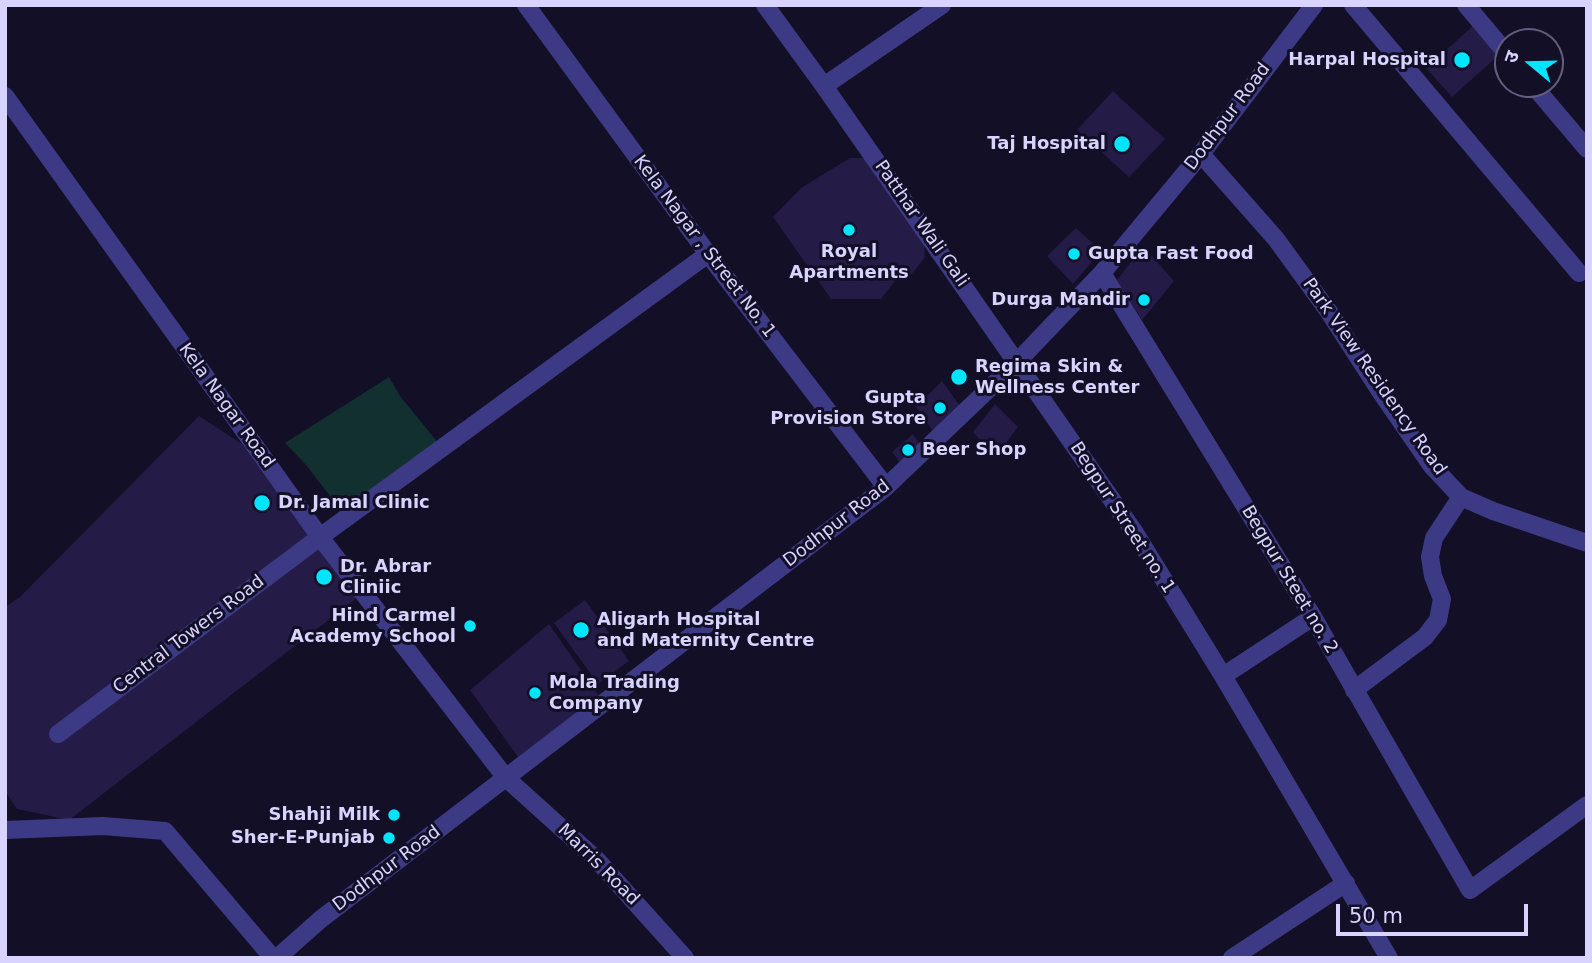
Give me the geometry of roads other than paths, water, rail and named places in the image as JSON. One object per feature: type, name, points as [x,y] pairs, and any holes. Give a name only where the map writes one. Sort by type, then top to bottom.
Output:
[{"type":"street","name":"Kela Nagar , Street No. 1","points":[[526,5],[708,254],[886,487]]},
{"type":"street","name":"Patthar Wali Gali","points":[[765,5],[1017,362]]},
{"type":"street","points":[[824,86],[942,5]]},
{"type":"street","name":"Dodhpur Road","points":[[275,958],[321,919],[886,487],[1017,362],[1102,273],[1201,154],[1314,5]]},
{"type":"street","points":[[1353,5],[1579,273]]},
{"type":"street","points":[[1466,5],[1494,38]]},
{"type":"street","name":"Kela Nagar Road","points":[[5,96],[320,537],[506,778]]},
{"type":"street","points":[[1544,98],[1587,149]]},
{"type":"street","name":"Park View Residency Road","points":[[1201,154],[1276,239],[1329,312],[1431,465],[1461,498],[1587,543]]},
{"type":"street","name":"Central Towers Road","points":[[58,734],[320,537],[708,254]]},
{"type":"street","name":"Begpur Steet no. 2","points":[[1102,273],[1312,617],[1470,890],[1587,805]]},
{"type":"street","name":"Begpur Street no. 1","points":[[1017,362],[1135,533],[1223,676],[1389,958]]},
{"type":"street","points":[[1354,690],[1425,637],[1438,620],[1442,599],[1433,576],[1430,557],[1434,538],[1461,498]]},
{"type":"street","points":[[1223,676],[1312,617]]},
{"type":"street","name":"Marris Road","points":[[506,778],[597,860],[685,958]]},
{"type":"street","points":[[5,830],[103,826],[165,831],[275,958]]},
{"type":"street","points":[[1232,958],[1346,883]]},
{"type":"place","name":"Harpal Hospital","points":[[1462,60]]},
{"type":"place","name":"Taj Hospital","points":[[1122,144]]},
{"type":"place","name":"Royal Apartments","points":[[849,230]]},
{"type":"place","name":"Gupta Fast Food","points":[[1074,254]]},
{"type":"place","name":"Durga Mandir","points":[[1144,300]]},
{"type":"place","name":"Regima Skin & Wellness Center","points":[[959,377]]},
{"type":"place","name":"Gupta Provision Store","points":[[940,408]]},
{"type":"place","name":"Beer Shop","points":[[908,450]]},
{"type":"place","name":"Dr. Jamal Clinic","points":[[262,503]]},
{"type":"place","name":"Dr. Abrar Cliniic","points":[[324,577]]},
{"type":"place","name":"Hind Carmel Academy School","points":[[470,626]]},
{"type":"place","name":"Aligarh Hospital and Maternity Centre","points":[[581,630]]},
{"type":"place","name":"Mola Trading Company","points":[[535,693]]},
{"type":"place","name":"Shahji Milk","points":[[394,815]]},
{"type":"place","name":"Sher-E-Punjab","points":[[389,838]]}]
